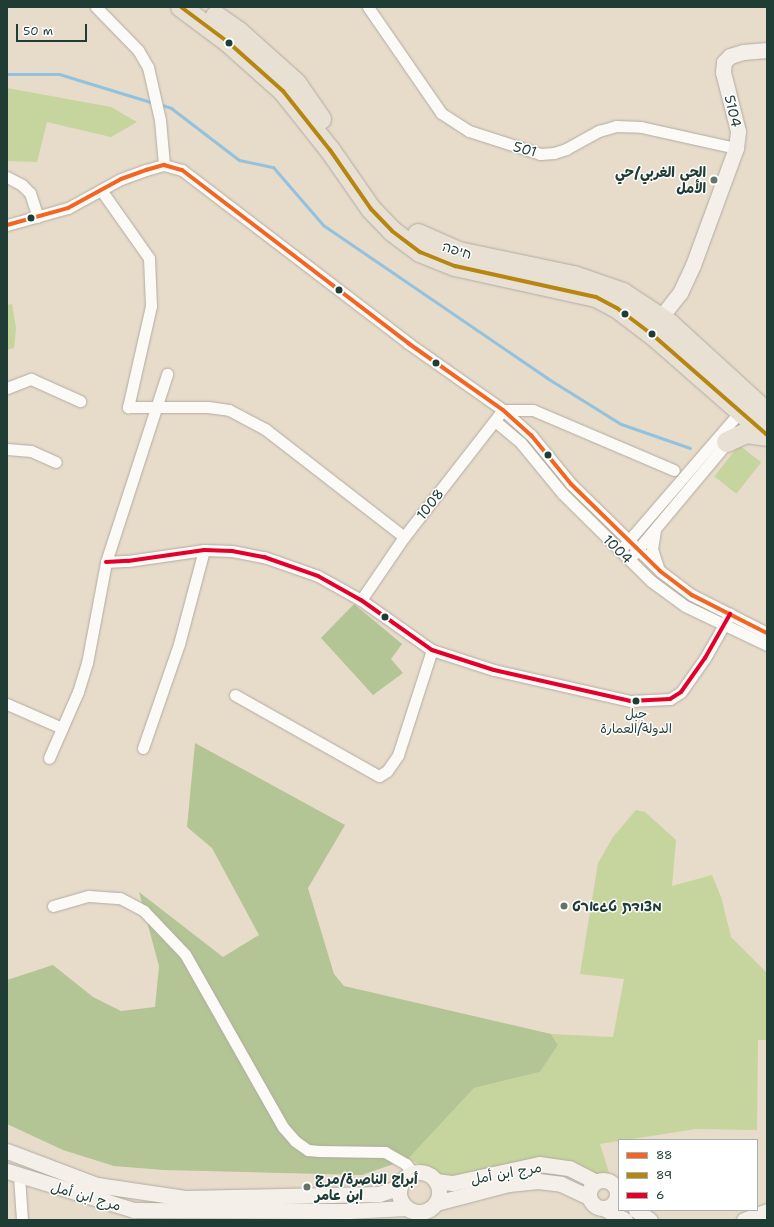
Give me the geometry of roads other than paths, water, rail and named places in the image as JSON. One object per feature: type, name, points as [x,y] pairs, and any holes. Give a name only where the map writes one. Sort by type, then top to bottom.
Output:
[{"type":"highway","name":"חיפה","points":[[181,7],[228,42],[283,91],[330,150],[370,209],[392,231],[420,252],[455,266],[596,297],[617,308],[752,411]]},
{"type":"highway","name":"חיפה","points":[[202,7],[239,32],[296,83],[382,202],[424,239],[459,252],[601,284],[623,293],[666,320],[752,411],[767,436]]},
{"type":"highway","points":[[727,442],[746,433],[767,436]]},
{"type":"street","points":[[7,225],[68,208],[121,179],[164,165],[160,120],[148,67],[138,50],[96,7]]},
{"type":"street","name":"501","points":[[368,7],[441,113],[469,131],[540,154],[554,153],[566,149],[599,131],[616,126],[641,127],[736,148]]},
{"type":"street","name":"5104","points":[[654,336],[666,320],[693,265],[736,148],[738,131],[723,72],[724,62],[730,56],[743,52],[767,50]]},
{"type":"street","name":"1004","points":[[164,165],[182,170],[408,343],[503,410],[531,435],[571,484],[660,571],[692,595],[767,633]]},
{"type":"street","points":[[7,177],[22,185],[30,193],[38,217]]},
{"type":"street","points":[[101,190],[140,242],[149,258],[151,306],[128,407],[208,407],[229,410],[265,429],[404,536]]},
{"type":"street","points":[[49,758],[78,692],[86,663],[106,562],[167,374]]},
{"type":"street","points":[[7,388],[31,379],[80,401]]},
{"type":"street","points":[[503,410],[534,410],[674,470]]},
{"type":"street","name":"1008","points":[[360,600],[404,536],[503,410]]},
{"type":"street","points":[[629,560],[752,411]]},
{"type":"street","points":[[619,551],[644,522],[752,411]]},
{"type":"street","name":"1004","points":[[494,421],[521,443],[562,493],[619,551],[668,595],[725,626],[767,646]]},
{"type":"street","points":[[7,449],[31,450],[56,462]]},
{"type":"street","points":[[616,529],[635,527],[644,522]]},
{"type":"street","points":[[655,528],[652,549],[660,571]]},
{"type":"street","points":[[106,562],[128,561],[204,550],[232,551],[264,557],[318,576],[360,600],[432,650],[494,670],[630,701],[670,699],[681,692],[725,626],[730,614]]},
{"type":"street","points":[[143,748],[179,644],[204,550]]},
{"type":"street","points":[[235,696],[380,776],[387,770],[398,755],[432,650]]},
{"type":"street","points":[[7,704],[62,728]]},
{"type":"street","points":[[53,906],[90,896],[120,898],[144,911],[185,954],[283,1127],[295,1141],[308,1150],[384,1152],[406,1164],[413,1174]]},
{"type":"street","name":"مرج ابن أمل","points":[[7,1151],[97,1185],[185,1198],[379,1194],[400,1187]]},
{"type":"street","name":"مرج ابن أمل","points":[[436,1181],[453,1183],[539,1164],[569,1168],[596,1182]]},
{"type":"street","points":[[13,1174],[22,1220]]},
{"type":"street","name":"مرج ابن أمل","points":[[13,1174],[134,1210],[340,1211],[407,1208]]},
{"type":"street","points":[[413,1174],[428,1174],[436,1181],[439,1190],[436,1203],[422,1212],[407,1208],[401,1200],[400,1187],[403,1180],[413,1174]]},
{"type":"street","points":[[605,1209],[613,1204],[618,1196],[611,1183],[602,1180],[596,1182],[591,1187],[589,1197],[596,1207],[605,1209],[625,1220]]},
{"type":"street","name":"مرج ابن أمل","points":[[436,1203],[509,1184],[538,1181],[561,1184],[589,1197]]},
{"type":"street","points":[[637,1211],[650,1220]]},
{"type":"street","points":[[744,1220],[767,1211]]},
{"type":"waterway","points":[[7,74],[59,74],[154,103]]},
{"type":"waterway","points":[[159,104],[171,108],[239,160],[273,167],[323,225],[547,378],[621,424],[690,448]]},
{"type":"place","name":"الحي الغربي/حي الأمل","points":[[714,180]]},
{"type":"place","name":"جبل الدولة/العمارة","points":[[636,701]]},
{"type":"place","name":"מצודת טגארט","points":[[564,906]]},
{"type":"place","name":"أبراج الناصرة/مرج ابن عامر","points":[[307,1187]]}]
